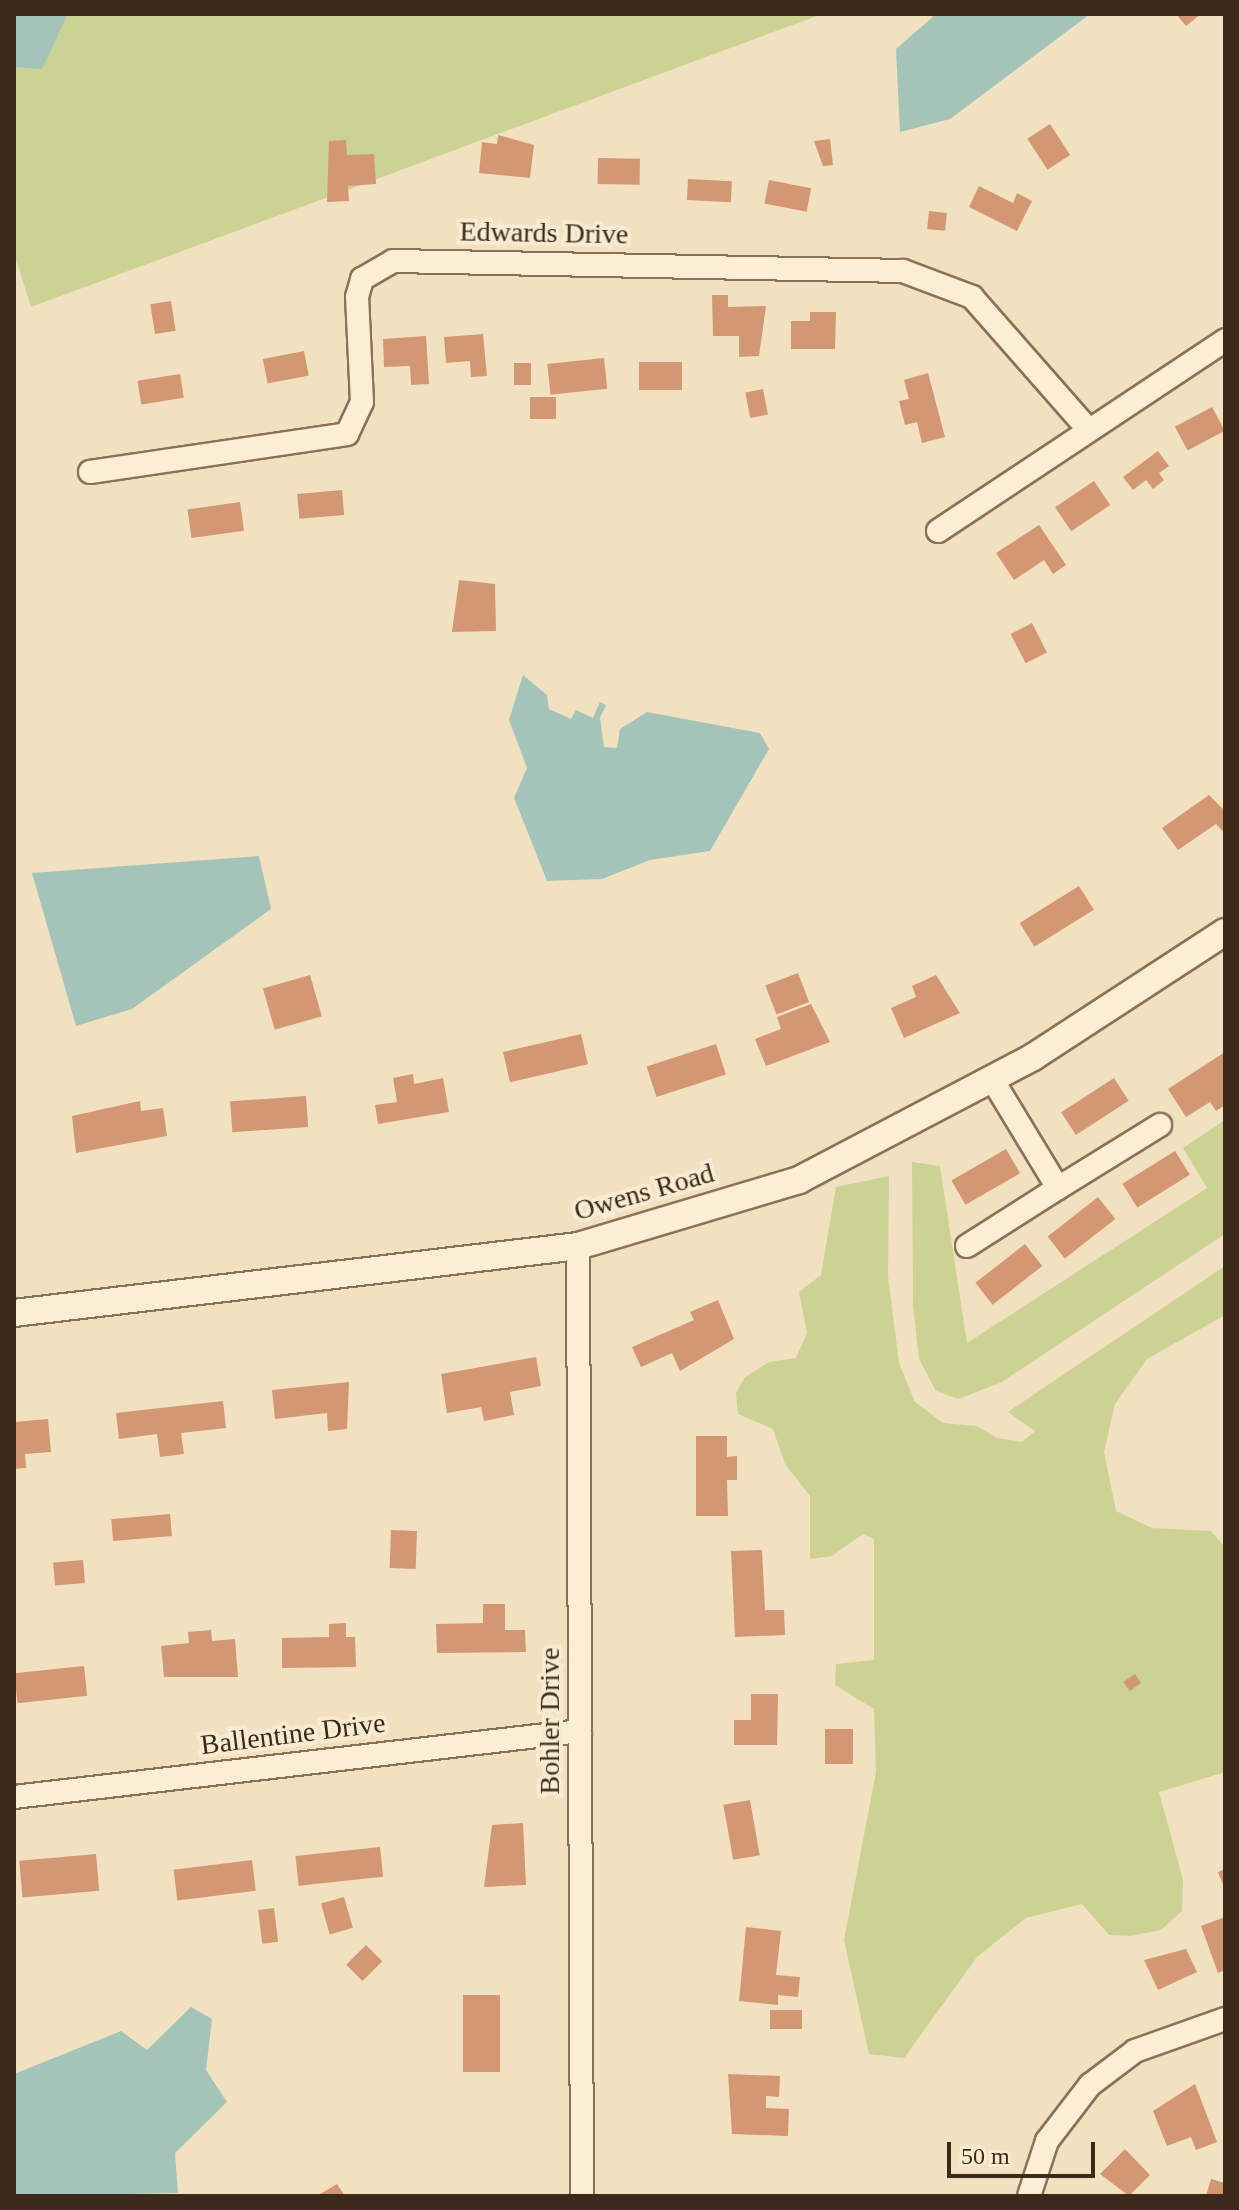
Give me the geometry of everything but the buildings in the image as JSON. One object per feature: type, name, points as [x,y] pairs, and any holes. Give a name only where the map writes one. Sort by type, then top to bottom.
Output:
[{"type":"street","name":"Edwards Drive","points":[[90,472],[347,434],[362,402],[357,297],[362,279],[393,261],[903,271],[972,297],[1087,428]]},
{"type":"street","points":[[938,531],[1087,428],[1225,340]]},
{"type":"street","name":"Owens Road","points":[[14,1313],[578,1246],[799,1180],[992,1079],[1225,932]]},
{"type":"street","points":[[992,1079],[1058,1188]]},
{"type":"street","points":[[967,1246],[1160,1125]]},
{"type":"street","name":"Bohler Drive","points":[[578,1246],[582,2196]]},
{"type":"street","name":"Ballentine Drive","points":[[14,1797],[580,1731]]},
{"type":"street","points":[[1029,2196],[1047,2141],[1090,2085],[1135,2051],[1208,2019],[1225,2019]]},
{"type":"green space","points":[[14,14],[822,14],[31,307],[14,253]]},
{"type":"green space","points":[[1225,1120],[1225,1234],[1000,1383],[958,1399],[936,1391],[919,1359],[913,1306],[912,1162],[940,1166],[967,1343],[1207,1188],[1183,1148]]},
{"type":"green space","points":[[889,1176],[888,1276],[899,1363],[915,1402],[943,1423],[977,1426],[997,1438],[1022,1442],[1035,1431],[1008,1412],[1225,1266],[1225,1315],[1147,1359],[1115,1404],[1104,1452],[1116,1511],[1152,1528],[1211,1531],[1225,1547],[1225,1772],[1159,1792],[1183,1880],[1182,1911],[1161,1930],[1131,1936],[1109,1935],[1082,1904],[1026,1918],[977,1957],[904,2058],[869,2054],[844,1940],[876,1772],[874,1709],[835,1685],[836,1664],[874,1660],[874,1539],[863,1534],[832,1556],[810,1559],[810,1496],[785,1464],[773,1429],[738,1414],[736,1393],[745,1377],[769,1362],[796,1358],[807,1333],[799,1292],[821,1275],[836,1187]]},
{"type":"water","points":[[14,14],[68,14],[42,69],[14,67]]},
{"type":"water","points":[[936,14],[1090,14],[950,119],[900,132],[896,49]]},
{"type":"water","points":[[523,675],[547,695],[549,709],[571,719],[576,710],[593,718],[600,702],[606,705],[600,718],[604,747],[617,748],[620,729],[647,712],[760,733],[769,749],[710,851],[650,860],[602,879],[547,881],[514,798],[527,768],[509,720]]},
{"type":"water","points":[[259,856],[271,909],[132,1009],[76,1026],[32,873]]},
{"type":"water","points":[[191,2007],[212,2019],[206,2070],[227,2102],[175,2153],[178,2193],[15,2196],[14,2074],[121,2031],[147,2050]]}]
